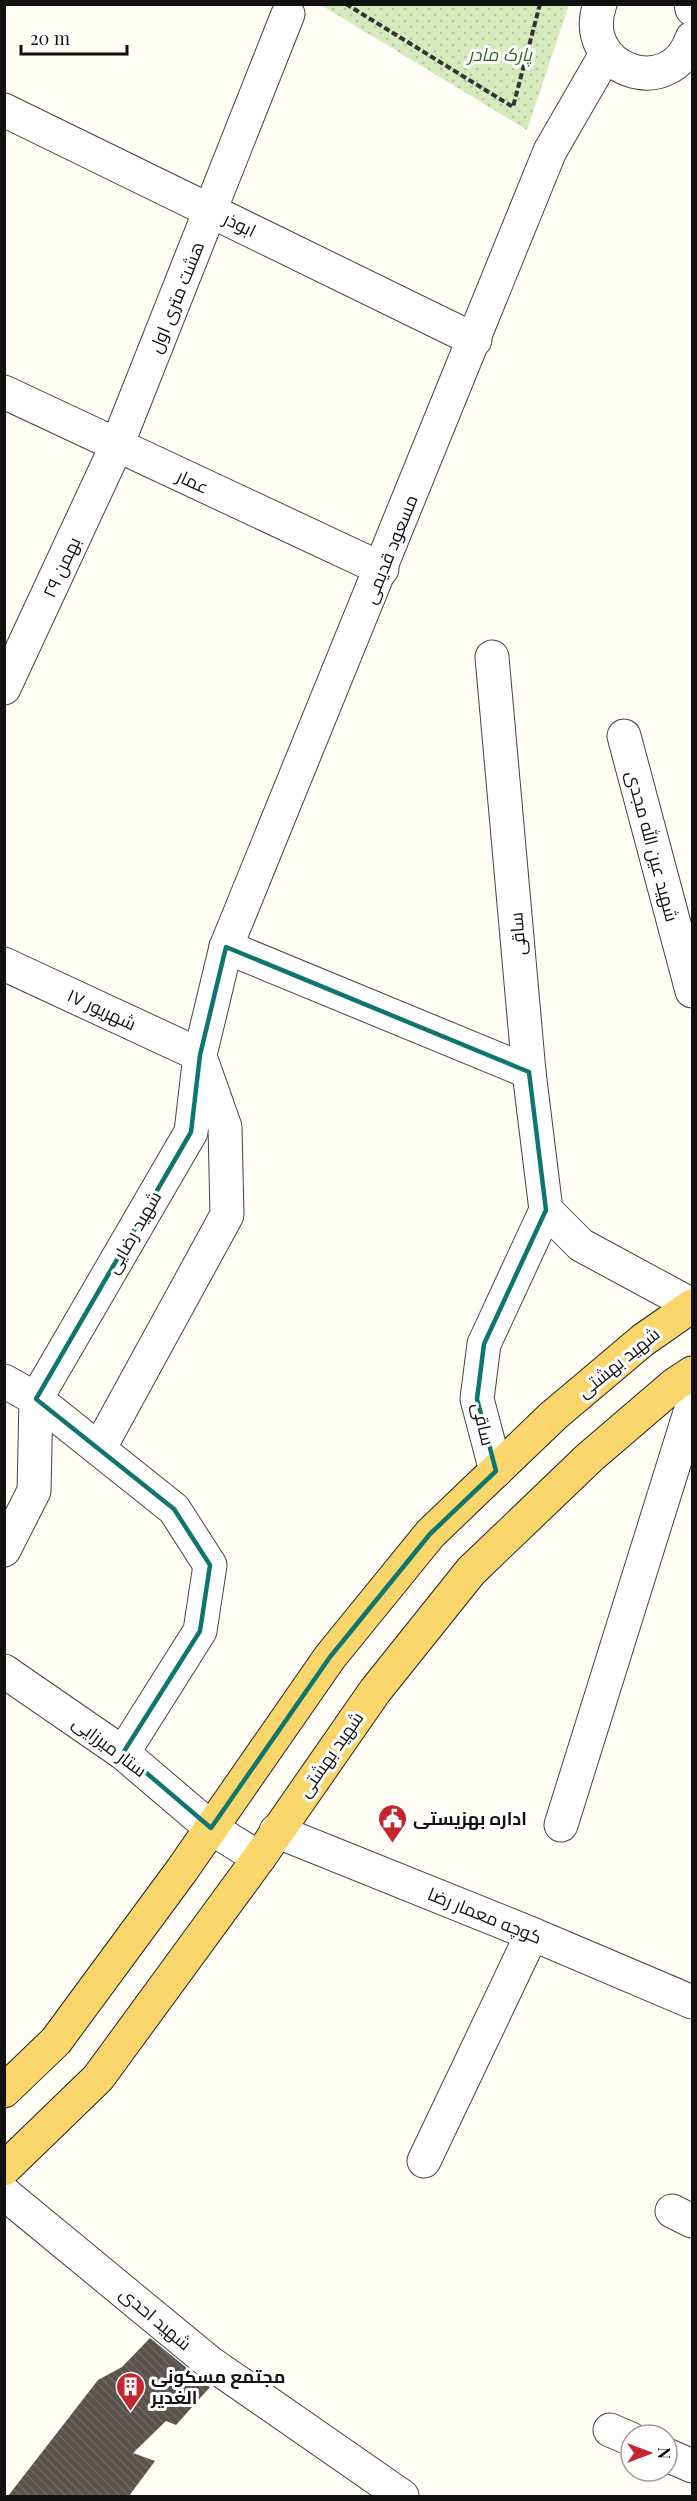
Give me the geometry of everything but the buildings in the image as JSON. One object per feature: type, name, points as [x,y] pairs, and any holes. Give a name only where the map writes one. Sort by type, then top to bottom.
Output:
[{"type":"main road","name":"شهید بهشتی","points":[[4,2091],[56,2041],[211,1828],[330,1657],[430,1534],[553,1416],[634,1347],[693,1306]]},
{"type":"main road","name":"شهید بهشتی","points":[[4,2169],[98,2078],[259,1858],[375,1691],[471,1571],[590,1457],[674,1385],[693,1373]]},
{"type":"street","points":[[600,4],[596,23],[598,39],[606,54],[616,64],[628,70],[642,73],[656,72],[680,59],[691,47]]},
{"type":"street","name":"هشت متری اول","points":[[117,445],[288,14]]},
{"type":"street","name":"مسعود قدیمی","points":[[200,1055],[226,947],[382,569],[550,151],[606,54]]},
{"type":"street","name":"ابوذر","points":[[4,111],[475,340]]},
{"type":"street","name":"عمار","points":[[4,392],[382,569]]},
{"type":"street","name":"۲۹ بهمن","points":[[4,688],[117,445]]},
{"type":"street","name":"ساقی","points":[[492,657],[529,1072],[546,1210],[484,1344],[477,1399],[496,1471]]},
{"type":"street","name":"شهید عین الله مجدی","points":[[624,736],[693,991]]},
{"type":"street","points":[[226,947],[529,1072]]},
{"type":"street","name":"۱۷ شهریور","points":[[4,964],[200,1055]]},
{"type":"street","points":[[99,1449],[228,1215],[225,1127],[200,1055]]},
{"type":"street","name":"شهید رضایی","points":[[36,1399],[191,1131],[200,1055]]},
{"type":"street","points":[[546,1210],[581,1245],[693,1306]]},
{"type":"street","points":[[4,1381],[36,1399],[174,1509],[210,1565],[200,1630],[123,1753]]},
{"type":"street","points":[[7,1538],[34,1491],[36,1399]]},
{"type":"street","points":[[561,1825],[693,1406]]},
{"type":"street","name":"ستار میرزایی","points":[[4,1671],[123,1753],[211,1828],[259,1858]]},
{"type":"street","name":"کوچه معمار رضا","points":[[276,1831],[693,2002]]},
{"type":"street","points":[[424,2161],[531,1934]]},
{"type":"street","name":"شهید احدی","points":[[4,2193],[209,2362],[402,2496]]},
{"type":"street","points":[[679,2460],[693,2466]]},
{"type":"path","points":[[346,4],[513,107],[540,4]]},
{"type":"highlighted area","points":[[226,947],[529,1072],[546,1210],[484,1344],[477,1399],[496,1471],[430,1534],[330,1657],[211,1828],[123,1753],[200,1631],[210,1565],[174,1509],[36,1399],[191,1132],[200,1055]]},
{"type":"green space","name":"پارک‌ مادر","points":[[321,5],[569,5],[527,130]]},
{"type":"place","name":"اداره بهزیستی","points":[[392,1844]]},
{"type":"place","name":"مجتمع مسکونی الغدیر","points":[[130,2412]]}]
